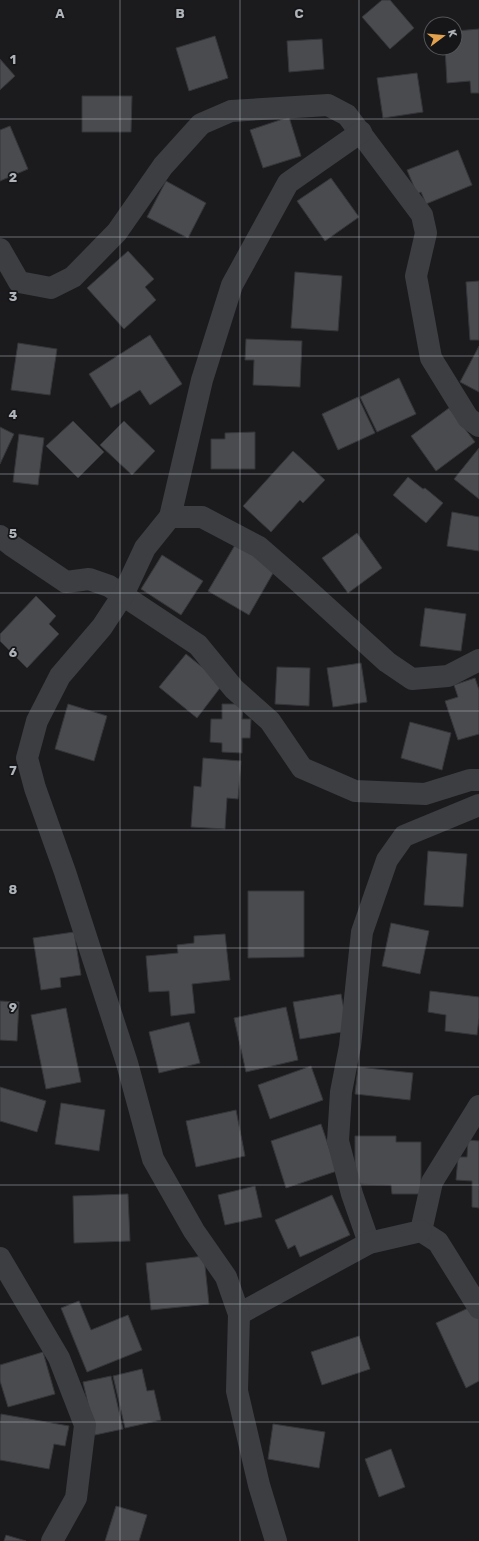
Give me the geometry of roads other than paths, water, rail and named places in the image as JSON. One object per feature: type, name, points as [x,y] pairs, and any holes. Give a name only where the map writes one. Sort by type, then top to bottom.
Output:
[{"type":"street","points":[[0,249],[19,282],[51,288],[73,277],[117,232],[163,166],[201,124],[231,111],[328,104],[347,115],[422,215],[426,233],[416,276],[431,358],[468,418],[479,426]]},
{"type":"street","points":[[276,1541],[259,1485],[238,1391],[239,1314],[226,1277],[194,1231],[153,1159],[127,1063],[65,872],[35,788],[27,758],[37,721],[60,676],[102,627],[123,595],[145,548],[170,517],[202,380],[232,285],[288,183],[361,132]]},
{"type":"street","points":[[170,517],[202,517],[259,547],[387,662],[412,679],[448,676],[479,660]]},
{"type":"street","points":[[0,536],[66,582],[89,579],[109,586],[198,645],[234,689],[270,721],[302,768],[355,792],[426,794],[470,780],[479,780]]},
{"type":"street","points":[[369,1243],[352,1194],[338,1141],[341,1092],[350,1046],[362,932],[387,860],[404,836],[479,805]]},
{"type":"street","points":[[421,1232],[432,1182],[479,1106]]},
{"type":"street","points":[[239,1314],[369,1243],[421,1232],[438,1242],[479,1308]]},
{"type":"street","points":[[0,1258],[59,1358],[85,1425],[76,1498],[52,1541]]}]
